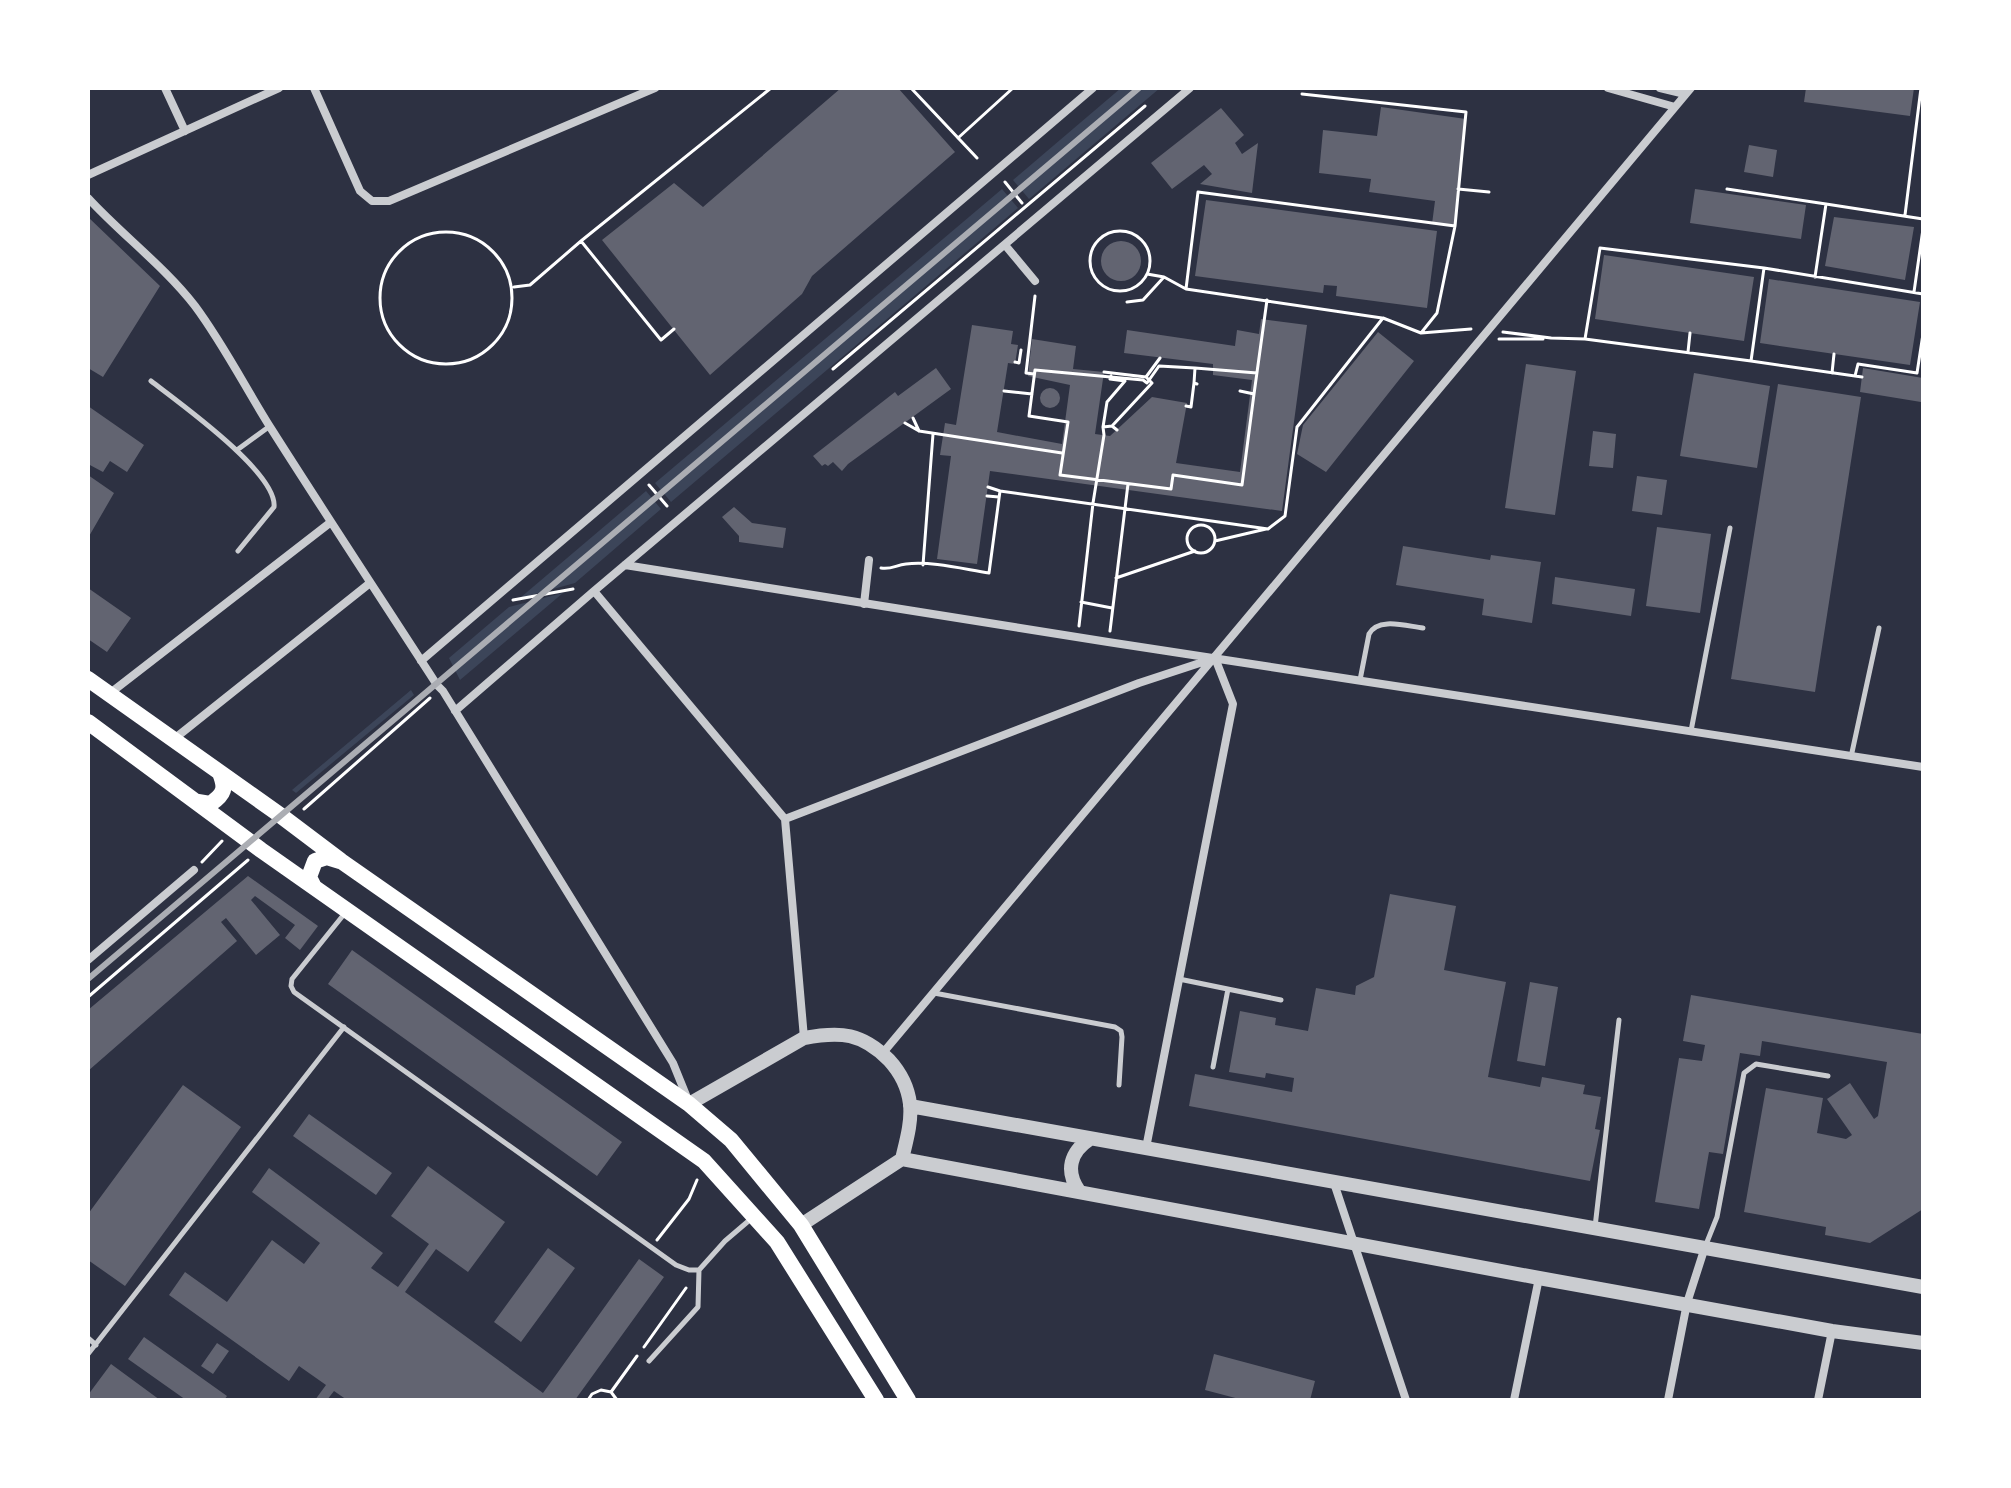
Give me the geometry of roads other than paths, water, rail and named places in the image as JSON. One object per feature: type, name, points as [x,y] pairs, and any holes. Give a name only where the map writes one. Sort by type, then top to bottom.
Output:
[{"type":"main road","points":[[88,679],[341,861],[689,1104],[731,1140],[801,1225],[908,1400]]},
{"type":"main road","points":[[88,722],[234,829],[704,1161],[777,1242],[876,1400]]},
{"type":"main road","points":[[198,802],[210,804],[224,793],[220,773]]},
{"type":"main road","points":[[313,885],[309,877],[315,861],[327,857],[341,861]]},
{"type":"main road","points":[[777,1242],[801,1225]]},
{"type":"street","points":[[165,88],[185,131]]},
{"type":"street","points":[[88,175],[279,88]]},
{"type":"street","points":[[314,88],[360,191],[372,201],[389,201],[655,88]]},
{"type":"street","points":[[421,661],[1093,88]]},
{"type":"street","points":[[455,711],[1190,88]]},
{"type":"street","points":[[1609,88],[1675,107]]},
{"type":"street","points":[[1660,88],[1688,91]]},
{"type":"street","points":[[882,1054],[1688,91]]},
{"type":"street","points":[[88,198],[192,303],[210,327],[331,522],[455,711],[673,1063],[689,1104],[804,1038],[845,1034],[867,1040],[898,1070],[910,1106],[908,1136],[902,1159],[801,1225]]},
{"type":"street","points":[[1005,245],[1035,281]]},
{"type":"street","points":[[109,694],[331,522]]},
{"type":"street","points":[[864,604],[868,563]]},
{"type":"street","points":[[625,565],[1923,767]]},
{"type":"street","points":[[173,740],[370,583]]},
{"type":"street","points":[[594,591],[785,819],[804,1038]]},
{"type":"street","points":[[785,819],[1139,683],[1215,658]]},
{"type":"street","points":[[1146,1148],[1233,704],[1215,658]]},
{"type":"street","points":[[88,960],[194,870]]},
{"type":"street","points":[[910,1106],[1923,1287]]},
{"type":"street","points":[[1079,1191],[1073,1183],[1071,1162],[1075,1152],[1090,1139]]},
{"type":"street","points":[[902,1159],[1832,1331],[1923,1343]]},
{"type":"street","points":[[1334,1183],[1406,1400]]},
{"type":"street","points":[[1668,1400],[1687,1303],[1705,1247]]},
{"type":"street","points":[[1514,1400],[1539,1278]]},
{"type":"street","points":[[1818,1400],[1832,1331]]},
{"type":"lane","points":[[151,381],[237,450],[273,496],[274,507],[238,551]]},
{"type":"lane","points":[[237,450],[270,426]]},
{"type":"lane","points":[[1691,732],[1730,528]]},
{"type":"lane","points":[[1359,681],[1372,628],[1382,624],[1423,628]]},
{"type":"lane","points":[[1851,758],[1879,628]]},
{"type":"lane","points":[[348,910],[292,979],[294,992],[676,1265],[699,1270]]},
{"type":"lane","points":[[1179,979],[1281,1000]]},
{"type":"lane","points":[[1213,1067],[1228,989]]},
{"type":"lane","points":[[933,993],[1115,1027],[1121,1031],[1122,1037],[1119,1085]]},
{"type":"lane","points":[[1594,1228],[1619,1020]]},
{"type":"lane","points":[[88,1354],[344,1027]]},
{"type":"lane","points":[[1705,1247],[1717,1217],[1744,1073],[1756,1064],[1828,1076]]},
{"type":"lane","points":[[649,1361],[698,1307],[699,1270],[725,1241],[755,1215]]},
{"type":"lane","points":[[88,1338],[96,1345]]},
{"type":"railway","points":[[88,979],[1139,88]]}]
